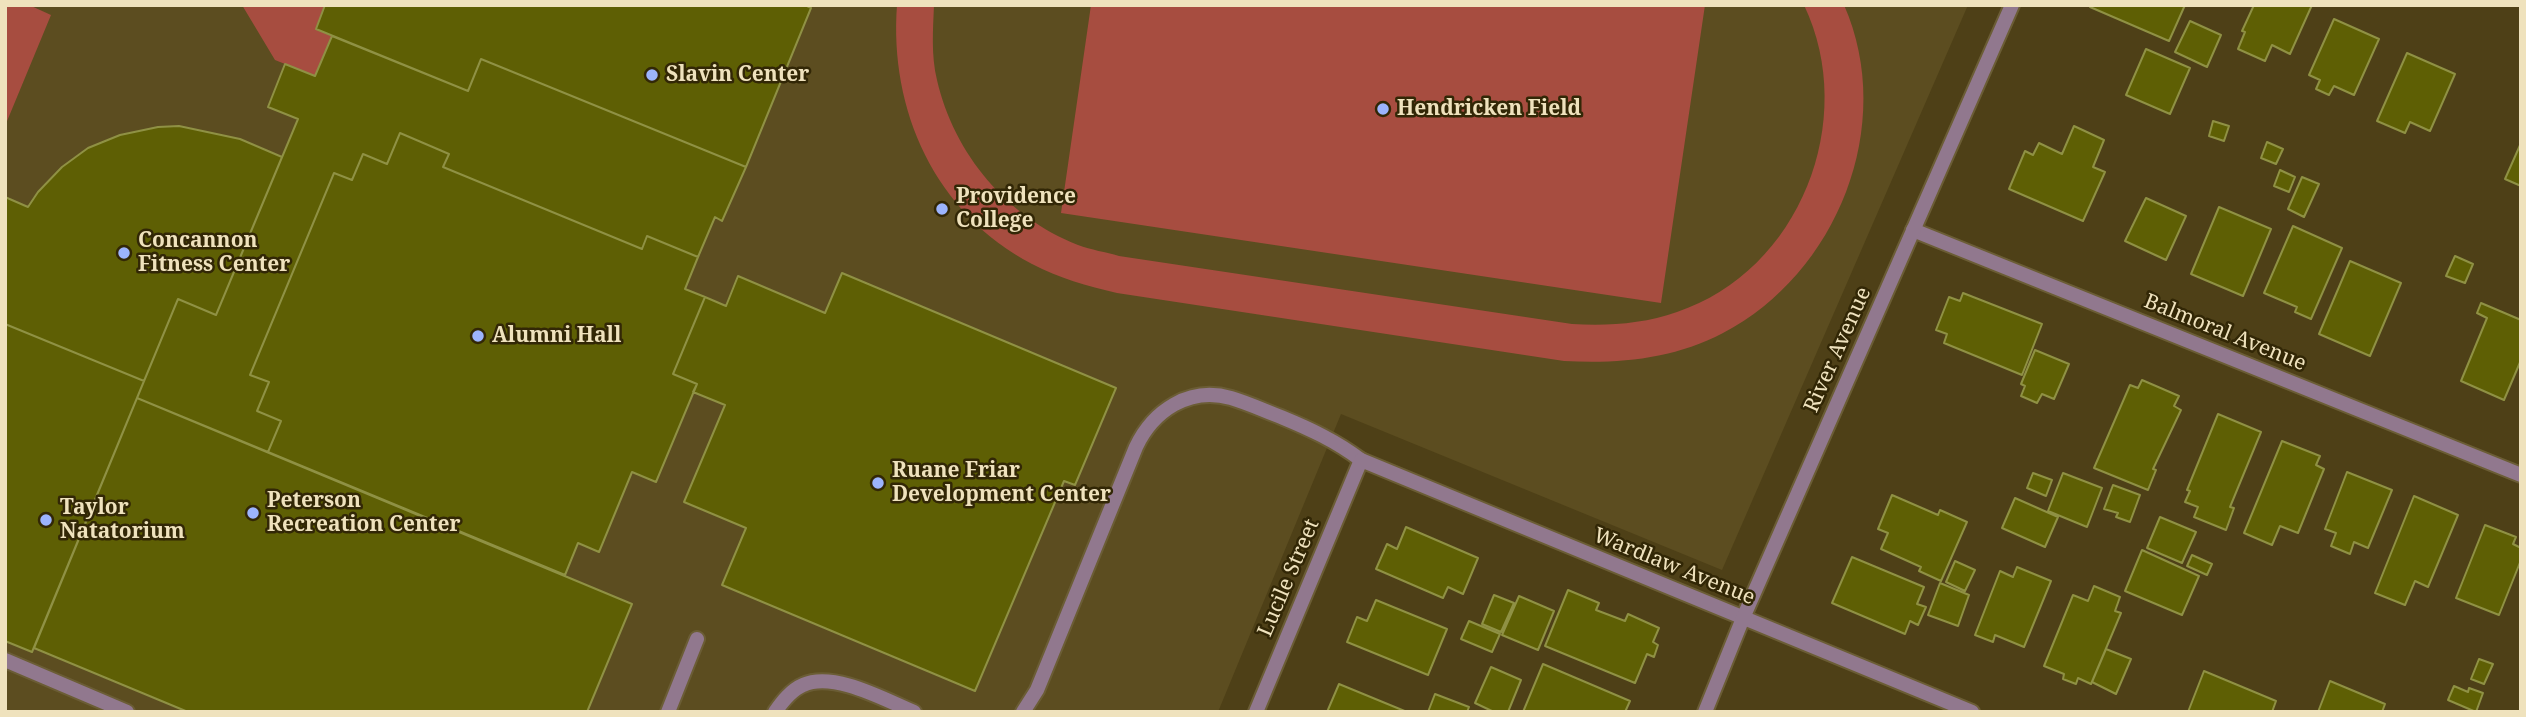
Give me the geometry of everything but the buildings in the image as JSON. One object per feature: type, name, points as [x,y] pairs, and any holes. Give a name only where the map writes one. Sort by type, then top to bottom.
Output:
[{"type":"street","name":"River Avenue","points":[[1704,712],[2012,5]]},
{"type":"street","name":"Balmoral Avenue","points":[[1913,230],[2521,475]]},
{"type":"street","name":"Wardlaw Avenue","points":[[1023,712],[1037,690],[1146,427],[1159,414],[1185,399],[1216,395],[1229,397],[1321,434],[1361,460],[1972,712]]},
{"type":"street","name":"Lucile Street","points":[[1256,712],[1361,460]]},
{"type":"street","points":[[668,712],[697,639]]},
{"type":"street","points":[[5,660],[127,712]]},
{"type":"street","points":[[775,712],[804,684],[829,681],[914,712]]},
{"type":"shaded area","name":"Providence College","points":[[5,5],[1968,5],[1722,570],[1341,414],[1218,712],[5,712]]},
{"type":"shaded area","points":[[5,5],[29,5],[51,15],[5,126]]},
{"type":"shaded area","points":[[242,5],[325,5],[316,29],[332,36],[315,76],[275,60]]},
{"type":"shaded area","points":[[897,5],[934,5],[935,71],[956,133],[987,180],[1028,218],[1052,233],[1083,247],[1119,256],[1572,324],[1625,323],[1677,312],[1720,292],[1756,263],[1786,227],[1807,186],[1820,142],[1825,96],[1819,50],[1804,5],[1844,5],[1859,51],[1863,99],[1859,146],[1846,192],[1825,235],[1797,274],[1763,307],[1723,333],[1685,349],[1626,360],[1564,361],[1117,293],[1073,281],[1032,264],[998,243],[969,217],[945,187],[925,155],[911,120],[901,83]]},
{"type":"shaded area","name":"Hendricken Field","points":[[1091,5],[1705,5],[1661,303],[1061,213]]},
{"type":"place","name":"Slavin Center","points":[[652,75]]},
{"type":"place","name":"Hendricken Field","points":[[1383,109]]},
{"type":"place","name":"Providence College","points":[[942,209]]},
{"type":"place","name":"Concannon Fitness Center","points":[[124,253]]},
{"type":"place","name":"Alumni Hall","points":[[478,336]]},
{"type":"place","name":"Ruane Friar Development Center","points":[[878,483]]},
{"type":"place","name":"Peterson Recreation Center","points":[[253,513]]},
{"type":"place","name":"Taylor Natatorium","points":[[46,520]]}]
